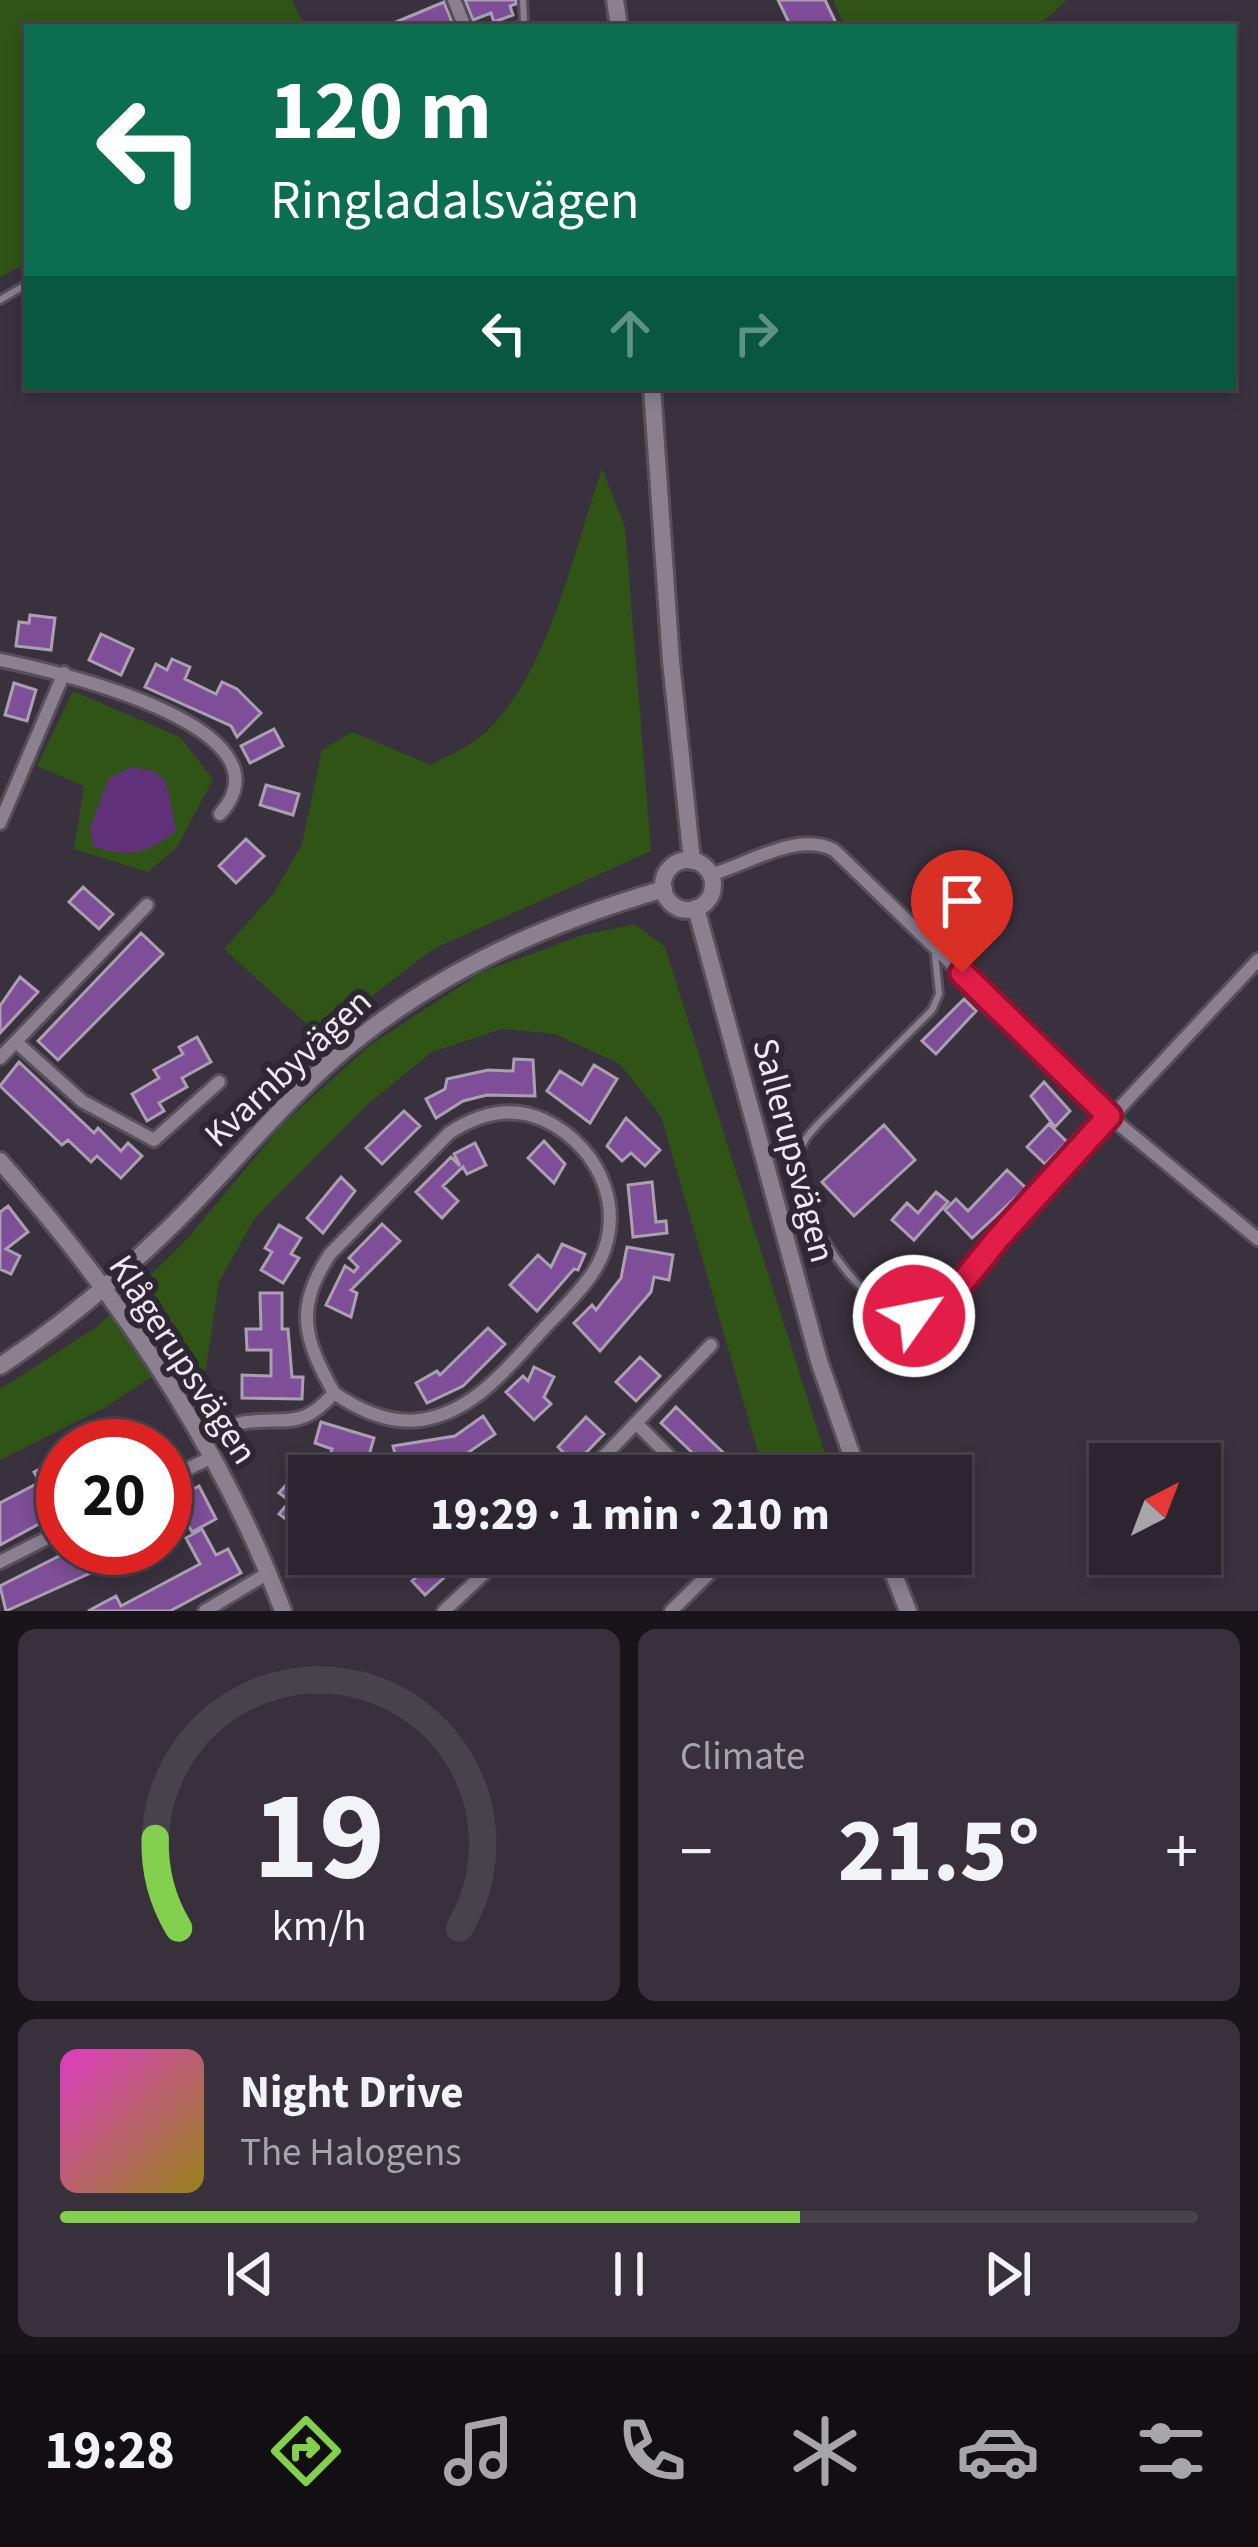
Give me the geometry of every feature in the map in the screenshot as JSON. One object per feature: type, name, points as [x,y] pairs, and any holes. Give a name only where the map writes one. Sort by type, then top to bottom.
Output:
[{"type":"street","points":[[652,390],[671,661],[692,861],[710,875],[711,895],[696,908],[675,906],[664,889],[668,869],[692,861]]},
{"type":"street","points":[[0,660],[64,673],[187,723],[220,744],[233,770],[234,786],[231,802],[220,814]]},
{"type":"street","points":[[0,823],[64,673]]},
{"type":"street","points":[[710,875],[816,841],[834,850],[1109,1116],[1258,1239]]},
{"type":"street","name":"Kvarnbyvägen","points":[[0,1366],[102,1289],[164,1233],[295,1095],[389,1015],[436,984],[550,926],[664,889]]},
{"type":"street","points":[[0,1058],[147,905]]},
{"type":"street","name":"Sallerupsvägen","points":[[696,908],[819,1360],[852,1455]]},
{"type":"street","points":[[936,1315],[999,1237],[1258,960]]},
{"type":"street","points":[[16,1042],[82,1101],[154,1140],[219,1082]]},
{"type":"street","points":[[512,1112],[534,1115],[575,1139],[605,1180],[609,1228],[592,1273],[532,1341],[482,1393],[446,1414],[397,1422],[334,1394],[304,1324],[318,1272],[330,1254],[449,1133],[468,1120],[512,1112]]},
{"type":"street","name":"Klågerupsvägen","points":[[0,1161],[53,1222],[153,1359],[206,1450],[283,1611]]},
{"type":"street","points":[[607,1455],[711,1345]]},
{"type":"street","points":[[192,1460],[242,1422],[295,1423],[320,1409],[334,1394]]},
{"type":"street","points":[[638,1425],[668,1455]]},
{"type":"street","points":[[0,1562],[36,1544]]},
{"type":"street","points":[[205,1611],[268,1573]]},
{"type":"street","points":[[444,1611],[483,1575]]},
{"type":"street","points":[[671,1611],[708,1575]]},
{"type":"street","points":[[894,1575],[908,1611]]},
{"type":"lane","points":[[932,945],[939,971],[939,994],[932,1010],[820,1121],[804,1139],[799,1158],[806,1195],[826,1243],[851,1278],[890,1308],[914,1316],[936,1315]]},
{"type":"green space","points":[[0,0],[292,0],[304,24],[24,24],[24,265],[0,277]]},
{"type":"green space","points":[[833,0],[1067,0],[1040,24],[844,24]]},
{"type":"green space","points":[[602,469],[625,527],[651,851],[433,949],[320,1036],[224,949],[274,893],[302,844],[322,750],[352,732],[431,765],[480,737],[504,713],[524,683],[556,613]]},
{"type":"green space","points":[[73,691],[180,737],[213,779],[177,847],[148,872],[74,849],[84,786],[37,766]]},
{"type":"green space","points":[[635,924],[665,947],[825,1455],[759,1455],[661,1116],[620,1064],[555,1034],[502,1029],[432,1052],[368,1104],[254,1219],[219,1282],[200,1407],[177,1360],[82,1419],[36,1419],[36,1442],[0,1460],[0,1389],[97,1327],[189,1237],[282,1125],[370,1045],[482,972],[583,935]]},
{"type":"shaded area","points":[[131,767],[153,771],[166,781],[176,831],[137,852],[93,846],[90,828],[109,778]]},
{"type":"building","points":[[465,0],[516,0],[516,4],[510,6],[513,15],[494,22],[491,13],[473,20]]},
{"type":"building","points":[[778,0],[825,0],[837,24],[790,24]]},
{"type":"building","points":[[444,2],[453,24],[391,24]]},
{"type":"building","points":[[30,615],[55,618],[51,650],[16,646],[19,622],[29,623]]},
{"type":"building","points":[[101,634],[133,649],[121,675],[89,660]]},
{"type":"building","points":[[172,659],[190,667],[185,679],[216,694],[222,682],[237,689],[261,713],[237,737],[231,726],[145,687],[156,664],[167,670]]},
{"type":"building","points":[[14,683],[36,690],[27,721],[5,715]]},
{"type":"building","points":[[274,729],[283,746],[250,763],[241,746]]},
{"type":"building","points":[[266,785],[299,794],[293,815],[260,805]]},
{"type":"building","points":[[246,839],[264,856],[236,883],[219,866]]},
{"type":"building","points":[[83,887],[113,914],[99,929],[69,902]]},
{"type":"building","points":[[141,933],[163,954],[58,1060],[38,1041]]},
{"type":"building","points":[[20,977],[38,992],[0,1033],[0,1006]]},
{"type":"building","points":[[964,999],[976,1011],[936,1054],[922,1041]]},
{"type":"building","points":[[197,1037],[211,1062],[182,1078],[187,1087],[159,1103],[164,1111],[147,1121],[132,1094],[159,1078],[154,1070],[183,1054],[179,1047]]},
{"type":"building","points":[[514,1059],[533,1060],[535,1096],[487,1095],[463,1101],[436,1118],[426,1099],[445,1089],[447,1079],[488,1070],[513,1071]]},
{"type":"building","points":[[19,1062],[94,1133],[98,1128],[121,1151],[128,1143],[142,1156],[121,1178],[97,1156],[91,1162],[68,1140],[62,1145],[0,1086]]},
{"type":"building","points":[[594,1065],[617,1079],[590,1123],[547,1091],[560,1071],[582,1085]]},
{"type":"building","points":[[1044,1082],[1070,1111],[1055,1127],[1031,1096]]},
{"type":"building","points":[[404,1111],[420,1126],[382,1164],[366,1148]]},
{"type":"building","points":[[626,1118],[660,1150],[645,1166],[631,1153],[622,1161],[607,1146]]},
{"type":"building","points":[[1049,1124],[1067,1142],[1045,1164],[1027,1147]]},
{"type":"building","points":[[884,1125],[915,1160],[854,1216],[822,1182]]},
{"type":"building","points":[[544,1141],[565,1164],[554,1183],[528,1158]]},
{"type":"building","points":[[475,1143],[486,1165],[467,1174],[463,1167],[443,1186],[458,1201],[442,1218],[416,1192],[451,1157],[460,1166],[454,1154]]},
{"type":"building","points":[[1007,1170],[1026,1188],[972,1238],[945,1210],[956,1199],[968,1211]]},
{"type":"building","points":[[341,1177],[355,1191],[323,1233],[307,1218]]},
{"type":"building","points":[[652,1182],[656,1222],[666,1221],[667,1233],[633,1237],[628,1185]]},
{"type":"building","points":[[936,1192],[948,1202],[914,1240],[892,1220],[907,1203],[918,1213]]},
{"type":"building","points":[[8,1206],[28,1232],[6,1249],[20,1256],[11,1274],[0,1269],[0,1212]]},
{"type":"building","points":[[382,1224],[400,1241],[351,1290],[357,1293],[351,1317],[326,1305],[345,1266],[354,1272],[358,1267],[349,1258]]},
{"type":"building","points":[[279,1225],[301,1238],[291,1254],[299,1258],[283,1283],[261,1270],[272,1252],[265,1248]]},
{"type":"building","points":[[562,1244],[585,1254],[578,1270],[537,1311],[510,1285],[538,1255],[551,1267]]},
{"type":"building","points":[[627,1247],[673,1255],[669,1280],[654,1277],[651,1292],[600,1351],[574,1323],[592,1305],[596,1310],[621,1278]]},
{"type":"building","points":[[260,1293],[282,1293],[282,1329],[288,1329],[292,1377],[303,1377],[302,1399],[242,1398],[242,1375],[271,1376],[271,1350],[247,1350],[246,1329],[261,1329]]},
{"type":"building","points":[[488,1328],[505,1344],[463,1386],[427,1403],[416,1383],[437,1371],[440,1375]]},
{"type":"building","points":[[640,1357],[660,1376],[636,1401],[616,1382]]},
{"type":"building","points":[[534,1367],[554,1377],[544,1397],[551,1404],[534,1420],[506,1392],[523,1376],[528,1381]]},
{"type":"building","points":[[676,1407],[726,1455],[695,1455],[661,1423]]},
{"type":"building","points":[[483,1416],[495,1434],[463,1455],[395,1455],[393,1446],[455,1436]]},
{"type":"building","points":[[586,1417],[604,1434],[584,1455],[566,1455],[558,1447]]},
{"type":"building","points":[[321,1422],[374,1438],[369,1455],[330,1455],[332,1449],[315,1443]]},
{"type":"building","points":[[36,1484],[36,1526],[0,1545],[0,1503]]},
{"type":"building","points":[[199,1486],[216,1519],[192,1532],[192,1490]]},
{"type":"building","points":[[202,1529],[216,1555],[228,1549],[241,1573],[170,1611],[88,1611],[116,1596],[121,1606],[179,1575],[192,1575],[192,1568],[200,1564],[192,1549],[192,1535]]},
{"type":"building","points":[[36,1568],[36,1575],[86,1575],[6,1611],[0,1586]]},
{"type":"building","points":[[419,1575],[447,1575],[425,1595],[412,1581]]},
{"type":"route","points":[[914,1316],[936,1315],[999,1237],[1109,1116],[962,973]]}]
